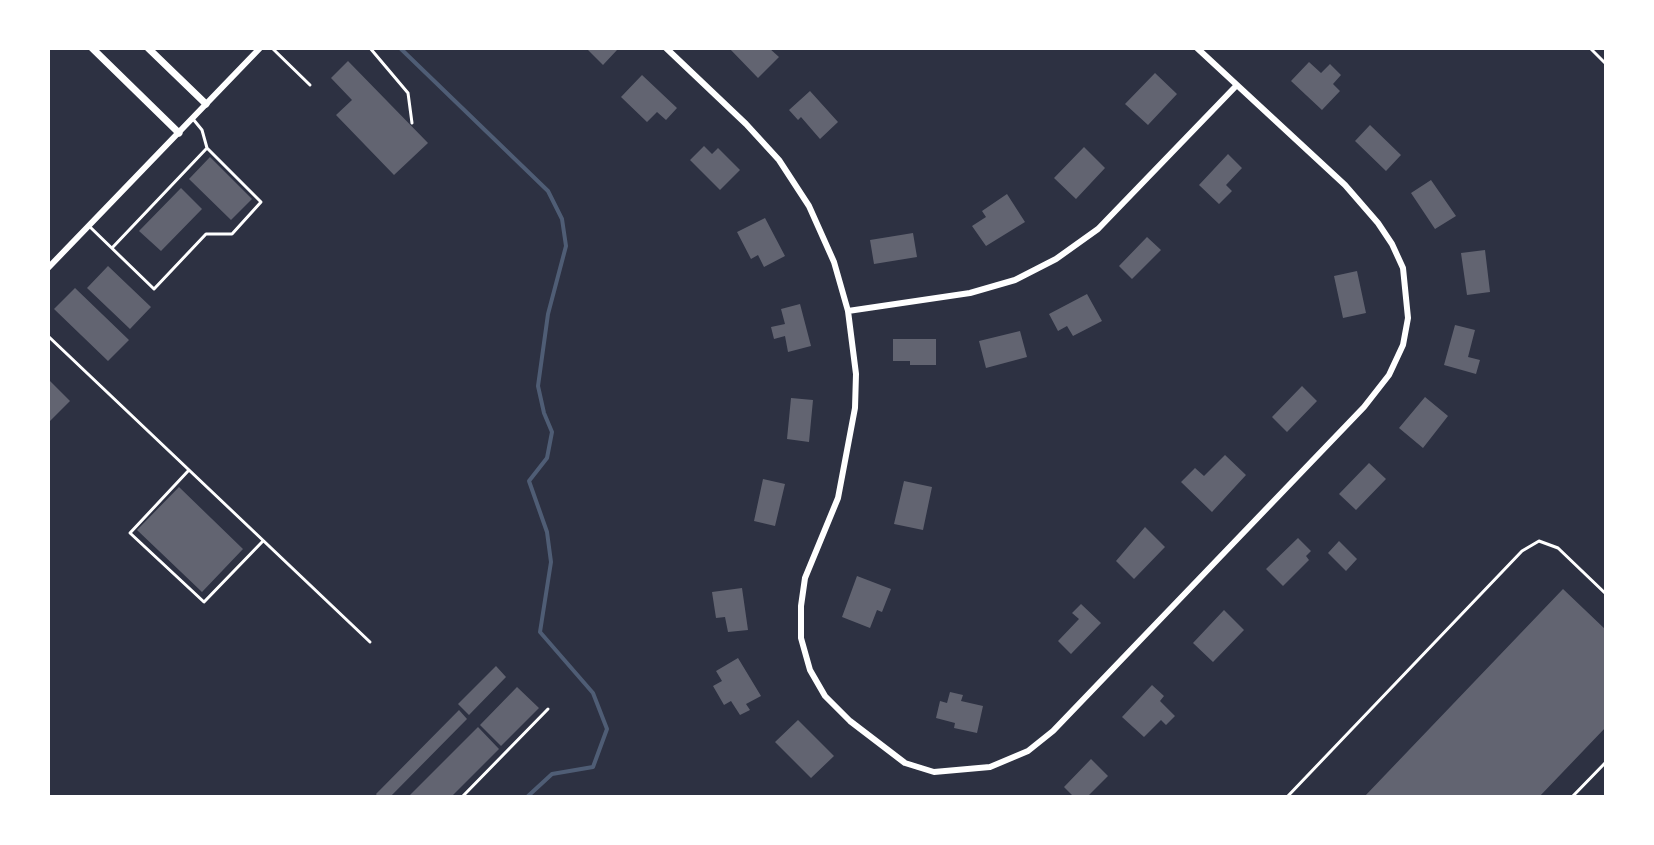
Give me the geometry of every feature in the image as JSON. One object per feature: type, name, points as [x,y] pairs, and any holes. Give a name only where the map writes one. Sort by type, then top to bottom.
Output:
[{"type":"street","points":[[92,48],[179,133]]},
{"type":"street","points":[[148,48],[206,104]]},
{"type":"street","points":[[48,268],[260,48]]},
{"type":"street","points":[[666,48],[779,160],[809,206],[834,262],[848,311],[856,374],[855,408],[838,498],[805,578],[801,638],[810,670],[825,696],[880,747],[905,763],[934,772],[990,767],[1028,751],[1053,731],[1364,407],[1389,375],[1403,345],[1408,318],[1403,268],[1392,244],[1368,209],[1197,48]]},
{"type":"street","points":[[848,311],[970,293],[1015,280],[1056,259],[1098,229],[1236,86]]},
{"type":"lane","points":[[272,48],[310,85]]},
{"type":"lane","points":[[370,48],[408,93],[412,123]]},
{"type":"lane","points":[[1590,48],[1606,64]]},
{"type":"lane","points":[[89,226],[154,289],[206,234],[232,234],[261,202],[207,148],[202,130],[192,118]]},
{"type":"lane","points":[[112,248],[207,148]]},
{"type":"lane","points":[[48,336],[370,642]]},
{"type":"lane","points":[[189,470],[130,533],[204,602],[263,541]]},
{"type":"lane","points":[[1287,797],[1522,551],[1539,541],[1558,548],[1606,594]]},
{"type":"lane","points":[[462,797],[548,709]]},
{"type":"lane","points":[[1572,797],[1606,762]]},
{"type":"building","points":[[586,48],[615,48],[617,50],[603,65]]},
{"type":"building","points":[[729,48],[769,48],[779,57],[758,78]]},
{"type":"building","points":[[348,61],[428,143],[394,175],[336,115],[352,100],[331,78]]},
{"type":"building","points":[[1309,62],[1321,73],[1330,64],[1341,75],[1333,84],[1340,91],[1322,110],[1291,81]]},
{"type":"building","points":[[1155,73],[1177,94],[1148,125],[1125,104]]},
{"type":"building","points":[[642,75],[677,108],[666,120],[657,112],[647,122],[621,97]]},
{"type":"building","points":[[810,91],[838,122],[820,139],[801,117],[798,120],[789,110]]},
{"type":"building","points":[[1370,125],[1401,155],[1386,171],[1355,141]]},
{"type":"building","points":[[704,146],[712,154],[718,148],[740,170],[720,190],[690,160]]},
{"type":"building","points":[[1084,147],[1105,168],[1076,199],[1054,178]]},
{"type":"building","points":[[1228,154],[1242,168],[1226,185],[1232,191],[1219,204],[1199,185]]},
{"type":"building","points":[[210,157],[252,199],[231,220],[189,179]]},
{"type":"building","points":[[1431,180],[1456,216],[1435,229],[1411,193]]},
{"type":"building","points":[[181,188],[202,209],[161,251],[139,231]]},
{"type":"building","points":[[1007,194],[1025,222],[986,246],[972,226],[986,217],[982,211]]},
{"type":"building","points":[[765,218],[785,256],[764,267],[758,255],[751,259],[737,232]]},
{"type":"building","points":[[913,233],[917,257],[874,264],[870,240]]},
{"type":"building","points":[[1147,237],[1161,250],[1132,279],[1119,266]]},
{"type":"building","points":[[1485,250],[1490,292],[1467,295],[1461,253]]},
{"type":"building","points":[[108,266],[151,307],[130,329],[87,288]]},
{"type":"building","points":[[1357,271],[1366,313],[1343,318],[1334,276]]},
{"type":"building","points":[[75,288],[129,340],[108,361],[54,309]]},
{"type":"building","points":[[1087,294],[1102,321],[1073,336],[1067,326],[1058,331],[1049,314]]},
{"type":"building","points":[[800,304],[811,346],[788,352],[785,336],[774,339],[771,327],[785,324],[781,309]]},
{"type":"building","points":[[1455,325],[1475,330],[1468,357],[1480,360],[1476,374],[1444,365]]},
{"type":"building","points":[[1020,331],[1027,357],[986,368],[979,341]]},
{"type":"building","points":[[893,339],[936,339],[936,365],[910,365],[910,361],[893,361]]},
{"type":"building","points":[[48,379],[70,401],[48,423]]},
{"type":"building","points":[[1302,386],[1317,401],[1287,432],[1272,417]]},
{"type":"building","points":[[1425,397],[1448,416],[1423,448],[1399,428]]},
{"type":"building","points":[[791,398],[813,400],[809,442],[787,439]]},
{"type":"building","points":[[1225,455],[1246,475],[1212,512],[1181,482],[1195,468],[1204,476]]},
{"type":"building","points":[[1369,463],[1386,479],[1356,510],[1339,494]]},
{"type":"building","points":[[763,479],[785,484],[775,526],[754,521]]},
{"type":"building","points":[[904,481],[932,487],[923,530],[894,524]]},
{"type":"building","points":[[179,487],[243,549],[202,592],[137,530]]},
{"type":"building","points":[[1145,527],[1165,547],[1134,579],[1116,561]]},
{"type":"building","points":[[1298,538],[1311,551],[1306,556],[1309,560],[1283,586],[1266,569]]},
{"type":"building","points":[[1339,541],[1357,559],[1346,571],[1328,553]]},
{"type":"building","points":[[857,576],[891,589],[882,612],[877,610],[870,628],[842,617]]},
{"type":"building","points":[[742,588],[748,630],[728,632],[725,617],[716,618],[712,592]]},
{"type":"building","points":[[1563,589],[1606,630],[1606,727],[1539,797],[1364,797]]},
{"type":"building","points":[[1081,604],[1101,623],[1071,654],[1058,641],[1079,619],[1072,613]]},
{"type":"building","points":[[1224,610],[1244,630],[1213,662],[1193,643]]},
{"type":"building","points":[[738,658],[761,696],[746,704],[750,710],[740,715],[731,701],[724,705],[713,686],[722,681],[716,671]]},
{"type":"building","points":[[496,666],[506,677],[469,715],[458,704]]},
{"type":"building","points":[[1152,685],[1164,696],[1160,701],[1175,716],[1166,725],[1161,720],[1144,737],[1122,717]]},
{"type":"building","points":[[517,687],[539,708],[501,746],[480,725]]},
{"type":"building","points":[[950,692],[963,695],[961,701],[983,706],[977,733],[954,728],[955,723],[936,718],[940,701],[947,703]]},
{"type":"building","points":[[459,710],[467,719],[390,797],[378,797],[376,794]]},
{"type":"building","points":[[798,720],[834,756],[811,778],[775,742]]},
{"type":"building","points":[[478,727],[499,749],[451,797],[408,797]]},
{"type":"building","points":[[1091,759],[1108,776],[1087,797],[1074,797],[1064,787]]},
{"type":"waterway","points":[[400,48],[548,191],[562,219],[566,246],[548,314],[538,386],[552,432],[547,458],[529,481],[547,532],[551,562],[540,632],[593,693],[607,729],[593,767],[552,774],[527,797]]}]
